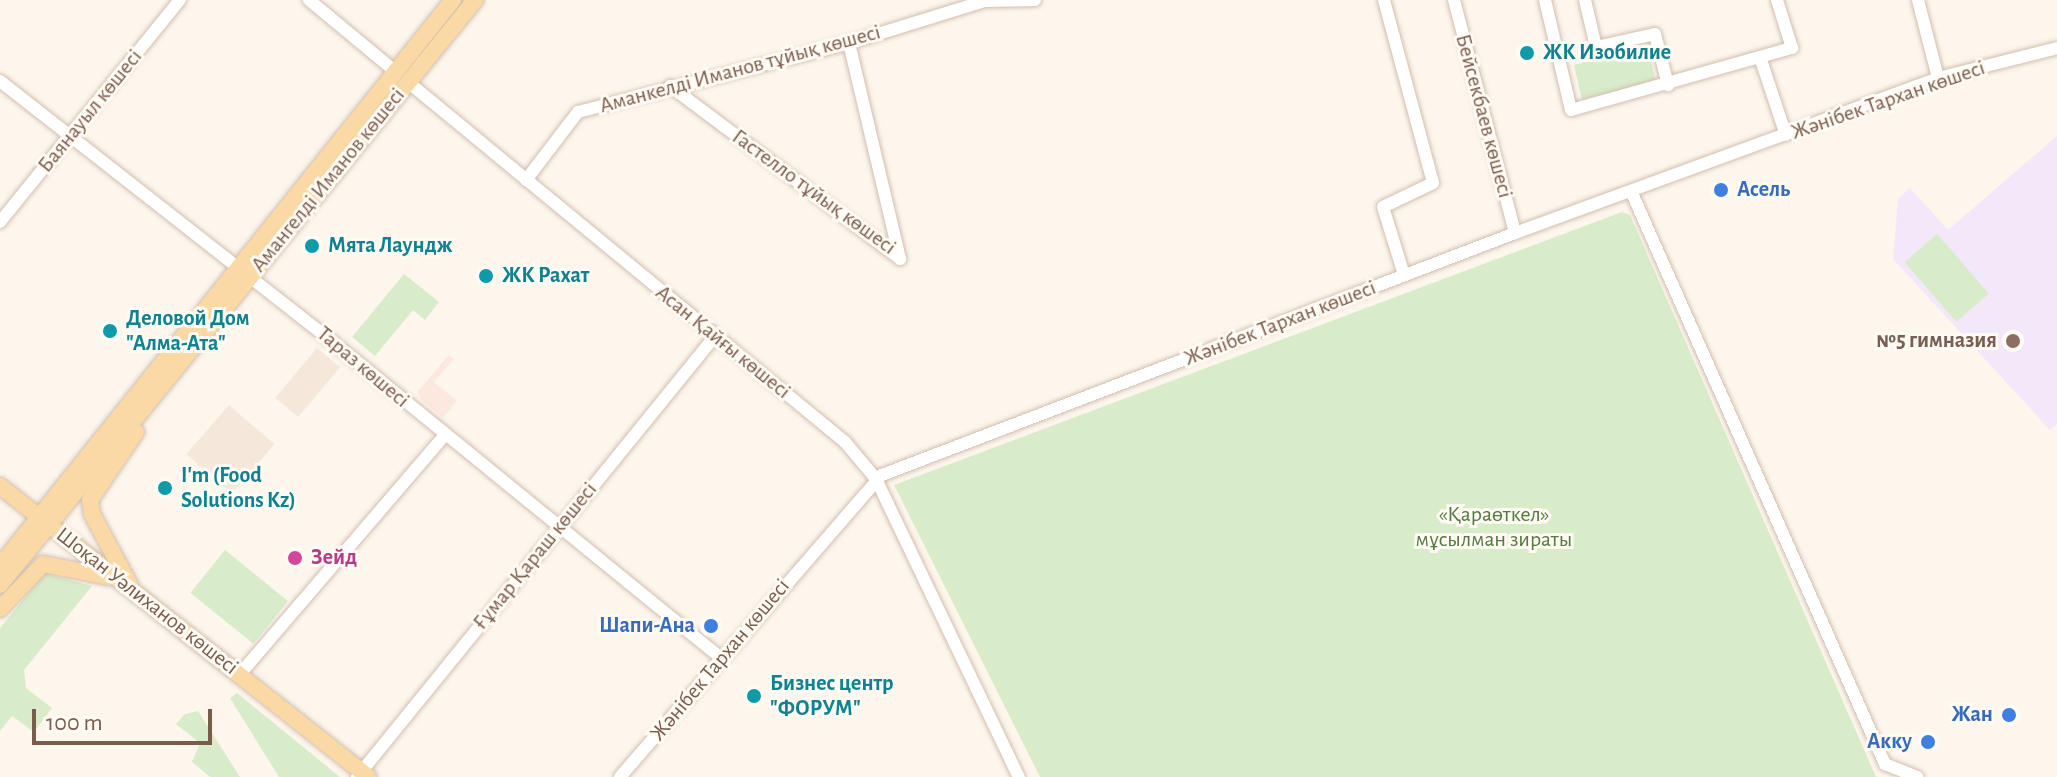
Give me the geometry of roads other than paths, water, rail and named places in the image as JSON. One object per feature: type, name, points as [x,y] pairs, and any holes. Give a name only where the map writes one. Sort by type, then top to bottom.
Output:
[{"type":"main road","name":"Амангелді Иманов көшесі","points":[[402,77],[453,0]]},
{"type":"main road","name":"Амангелді Иманов көшесі","points":[[0,585],[44,521],[402,77],[475,0]]},
{"type":"main road","name":"Амангелді Иманов көшесі","points":[[0,566],[44,521],[152,396],[245,272]]},
{"type":"main road","points":[[127,586],[92,514],[90,500],[136,431],[152,396]]},
{"type":"main road","name":"Шоқан Уәлиханов көшесі","points":[[0,486],[240,674],[362,775]]},
{"type":"main road","points":[[0,609],[43,564],[127,586]]},
{"type":"street","name":"Баянауыл көшесі","points":[[0,222],[180,0]]},
{"type":"street","name":"Асан Қайғы көшесі","points":[[309,0],[845,442],[876,479],[1019,777]]},
{"type":"street","name":"Аманкелді Иманов тұйық көшесі","points":[[526,180],[578,112],[670,86],[849,43],[985,1],[1035,0]]},
{"type":"street","points":[[1384,0],[1433,183],[1383,207],[1404,275]]},
{"type":"street","name":"Бейсекбаев көшесі","points":[[1454,0],[1515,233]]},
{"type":"street","points":[[1545,0],[1571,110],[1792,48],[1777,0]]},
{"type":"street","points":[[1585,0],[1596,47],[1655,34],[1668,85]]},
{"type":"street","points":[[1918,0],[1938,78]]},
{"type":"street","name":"Гастелло тұйық көшесі","points":[[670,86],[900,259],[849,43]]},
{"type":"street","name":"Жәнібек Тархан көшесі","points":[[620,777],[876,479],[1515,233],[1938,78],[2057,48]]},
{"type":"street","points":[[1760,57],[1786,135]]},
{"type":"street","name":"Тараз көшесі","points":[[0,81],[245,272],[721,658]]},
{"type":"street","points":[[1631,191],[1885,764],[1918,777]]},
{"type":"street","name":"Ғұмар Қараш көшесі","points":[[362,775],[716,335]]},
{"type":"street","points":[[240,674],[445,435]]},
{"type":"place","name":"ЖК Изобилие","points":[[1527,53]]},
{"type":"place","name":"Асель","points":[[1721,190]]},
{"type":"place","name":"Мята Лаундж","points":[[312,246]]},
{"type":"place","name":"ЖК Рахат","points":[[486,276]]},
{"type":"place","name":"Деловой Дом \"Алма-Ата\"","points":[[110,331]]},
{"type":"place","name":"№5 гимназия","points":[[2013,341]]},
{"type":"place","name":"I'm (Food Solutions Kz)","points":[[165,488]]},
{"type":"place","name":"Зейд","points":[[295,558]]},
{"type":"place","name":"Шапи-Ана","points":[[711,626]]},
{"type":"place","name":"Бизнес центр \"ФОРУМ\"","points":[[754,696]]},
{"type":"place","name":"Жан","points":[[2009,715]]},
{"type":"place","name":"Акку","points":[[1928,742]]},
{"type":"park label","name":"«Қараөткел» мұсылман зираты","points":[[1494,526]]}]
